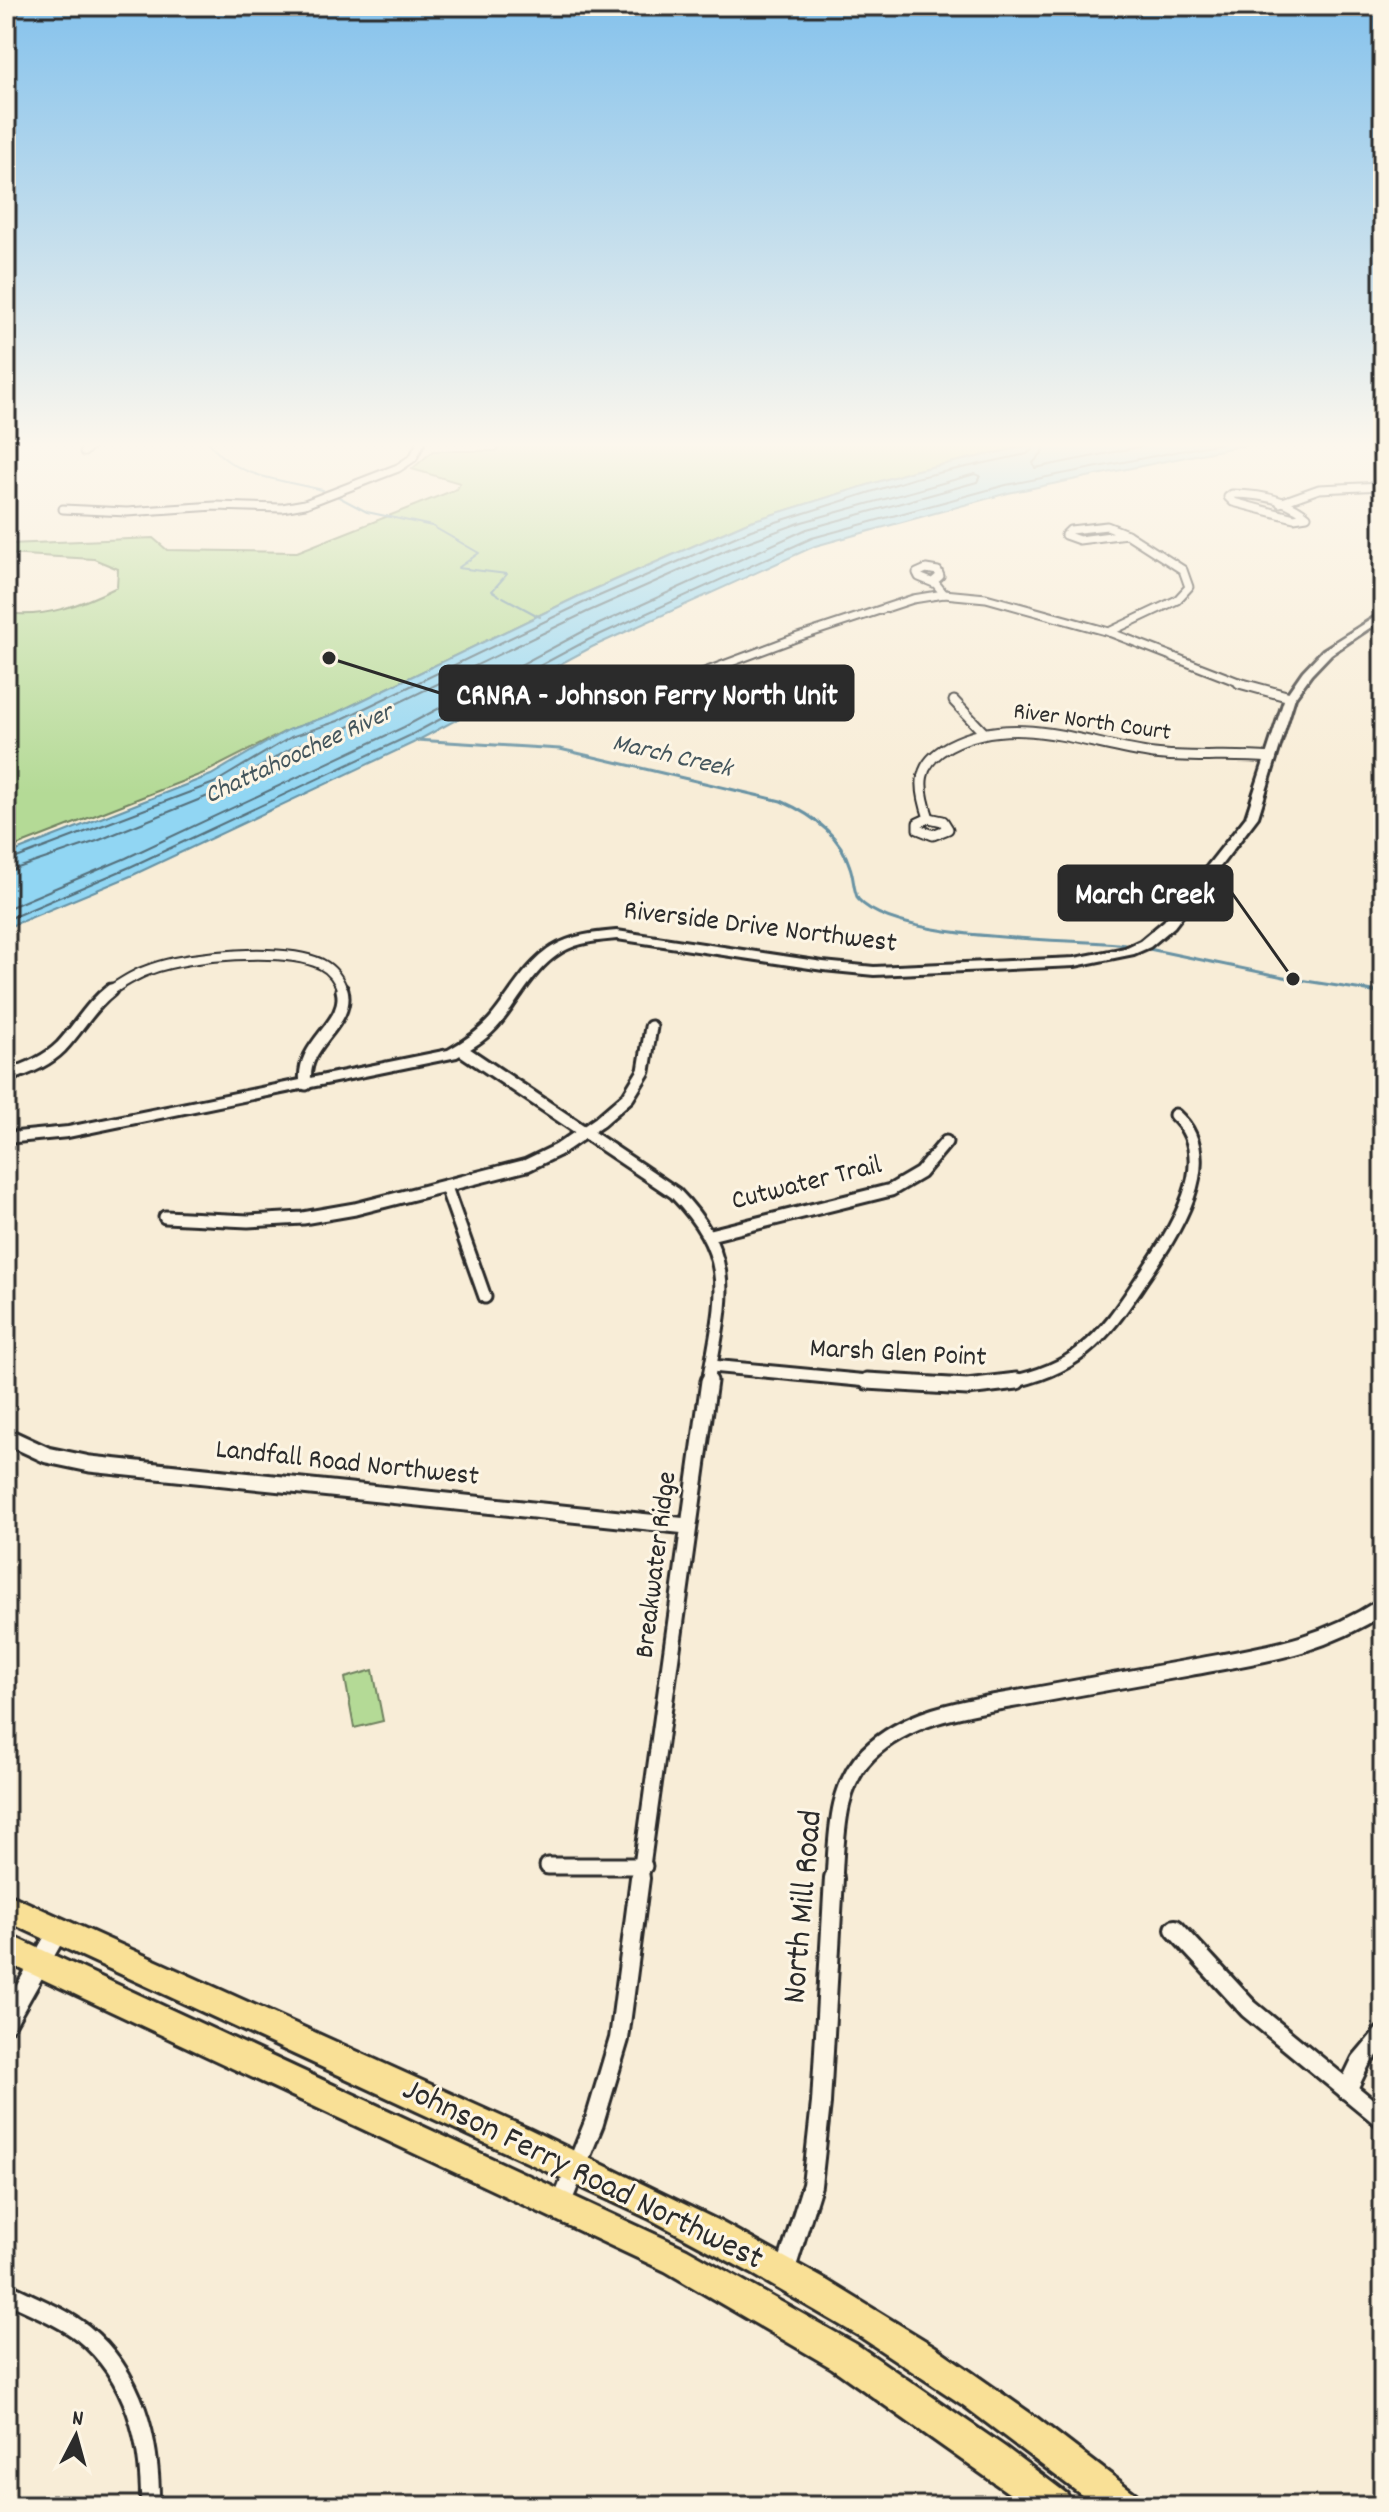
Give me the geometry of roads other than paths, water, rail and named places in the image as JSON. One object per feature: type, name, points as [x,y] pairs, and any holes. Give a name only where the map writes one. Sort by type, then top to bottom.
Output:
[{"type":"main road","name":"Johnson Ferry Road Northwest","points":[[6,1907],[576,2167],[710,2233],[784,2274],[961,2385],[1124,2506]]},
{"type":"main road","name":"Johnson Ferry Road Northwest","points":[[6,1947],[688,2266],[806,2333],[921,2408],[1055,2506]]},
{"type":"street","points":[[1109,632],[1177,600],[1189,587],[1183,570],[1166,559]]},
{"type":"street","points":[[933,582],[944,594]]},
{"type":"street","points":[[607,708],[798,637],[913,599],[944,594],[986,598],[1109,632],[1223,678],[1290,697]]},
{"type":"street","name":"Riverside Drive Northwest","points":[[6,1138],[68,1132],[424,1062],[462,1050],[487,1028],[547,954],[575,939],[596,935],[617,935],[874,971],[1075,962],[1129,951],[1152,939],[1169,924],[1252,817],[1290,697],[1327,652],[1383,615]]},
{"type":"street","points":[[954,701],[983,732]]},
{"type":"street","name":"River North Court","points":[[929,818],[918,789],[922,768],[950,745],[983,732],[1027,730],[1179,756],[1271,758]]},
{"type":"street","points":[[6,1076],[49,1057],[69,1038],[90,1008],[123,982],[174,961],[221,953],[302,958],[325,966],[339,978],[344,990],[343,1003],[304,1060],[302,1073],[306,1084]]},
{"type":"street","points":[[165,1217],[248,1221],[303,1218],[355,1209],[527,1165],[558,1150],[615,1110],[644,1071],[651,1027]]},
{"type":"street","name":"Breakwater Ridge","points":[[462,1050],[675,1193],[695,1212],[710,1235],[719,1259],[723,1285],[687,1526],[619,2039],[609,2080],[561,2204]]},
{"type":"street","name":"Marsh Glen Point","points":[[712,1366],[964,1388],[1022,1380],[1072,1359],[1094,1343],[1110,1325],[1185,1212],[1192,1179],[1194,1139],[1188,1126],[1175,1115]]},
{"type":"street","name":"Cutwater Trail","points":[[710,1235],[891,1190],[920,1173],[946,1142]]},
{"type":"street","points":[[446,1187],[485,1297]]},
{"type":"street","name":"Landfall Road Northwest","points":[[6,1436],[47,1455],[90,1464],[687,1526]]},
{"type":"street","name":"North Mill Road","points":[[784,2274],[812,2185],[821,2103],[838,1818],[848,1784],[867,1755],[902,1728],[960,1709],[1297,1648],[1352,1626],[1383,1606]]},
{"type":"street","points":[[548,1866],[644,1866]]},
{"type":"street","points":[[1175,1929],[1249,2009],[1383,2119]]},
{"type":"street","points":[[6,2023],[58,1931]]},
{"type":"street","points":[[1347,2090],[1361,2061],[1383,2035]]},
{"type":"street","points":[[6,2292],[80,2331],[100,2348],[119,2372],[141,2422],[151,2483],[150,2506]]},
{"type":"water","name":"Chattahoochee River","points":[[663,559],[786,559],[592,647],[413,743],[133,875],[6,928],[6,855],[211,775],[288,730],[334,714],[579,596]]},
{"type":"waterway","points":[[470,559],[458,568],[507,574],[492,591],[500,596]]},
{"type":"waterway","points":[[503,597],[540,617]]},
{"type":"waterway","name":"March Creek","points":[[416,740],[560,749],[781,801],[803,812],[832,835],[845,855],[858,899],[878,913],[944,931],[1126,945]]},
{"type":"waterway","name":"March Creek","points":[[1149,949],[1293,979],[1368,991]]},
{"type":"waterway","name":"March Creek","points":[[1363,990],[1368,991]]},
{"type":"waterway","name":"March Creek","points":[[1368,991],[1383,993]]},
{"type":"waterway","name":"March Creek","points":[[1368,991],[1376,992]]},
{"type":"place","name":"CRNRA - Johnson Ferry North Unit","points":[[329,658]]},
{"type":"place","name":"March Creek","points":[[1293,979]]}]
